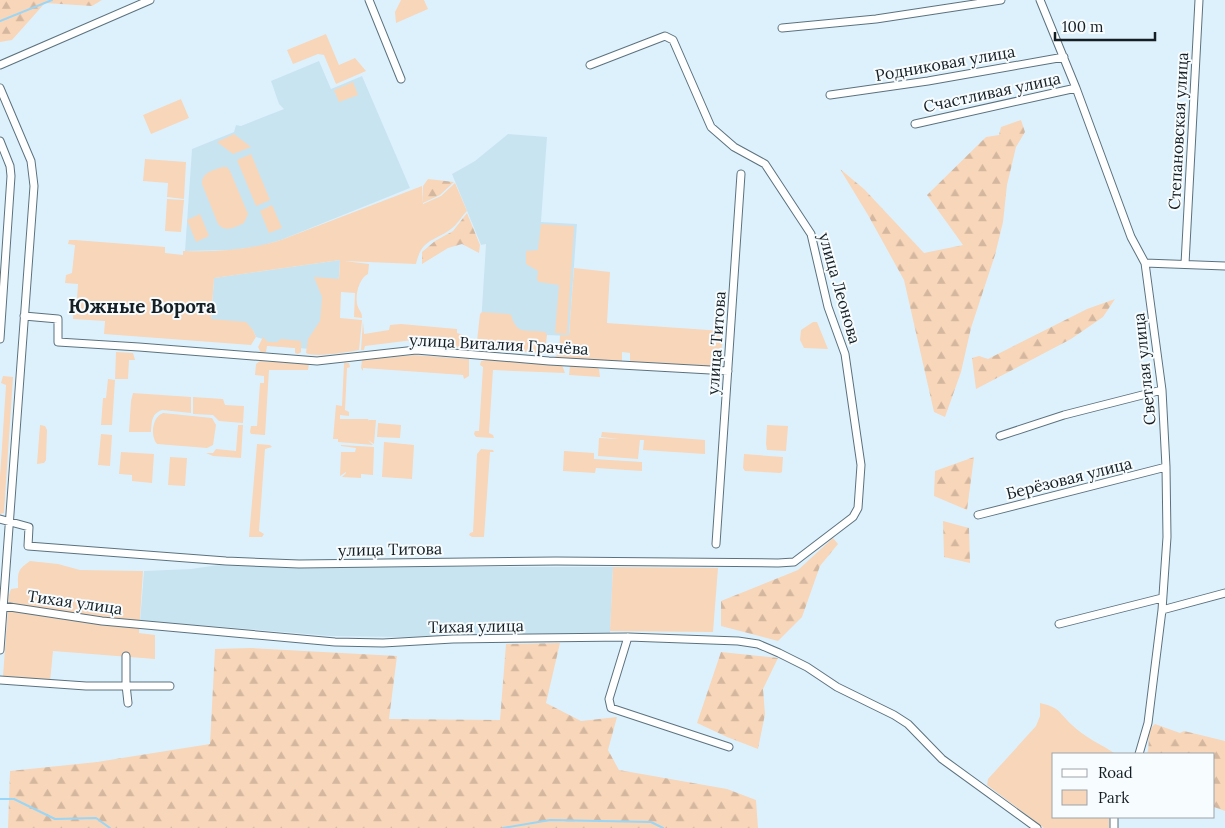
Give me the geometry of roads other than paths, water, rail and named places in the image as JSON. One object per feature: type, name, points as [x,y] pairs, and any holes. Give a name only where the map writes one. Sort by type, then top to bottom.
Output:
[{"type":"street","points":[[0,65],[150,0]]},
{"type":"street","points":[[369,0],[402,79]]},
{"type":"street","points":[[782,28],[876,19],[1001,0]]},
{"type":"street","name":"Светлая улица","points":[[1040,0],[1076,88],[1131,237],[1145,263],[1162,390],[1167,537],[1162,610],[1148,723],[1139,753]]},
{"type":"street","name":"Степановская улица","points":[[1185,264],[1199,0]]},
{"type":"street","name":"улица Леонова","points":[[590,66],[665,36],[673,40],[711,127],[734,147],[765,164],[811,234],[828,307],[845,354],[862,465],[858,508],[852,517],[794,562]]},
{"type":"street","name":"Родниковая улица","points":[[830,96],[1064,57]]},
{"type":"street","points":[[0,88],[31,161],[34,186],[9,522],[2,586],[3,606],[0,650]]},
{"type":"street","name":"Счастливая улица","points":[[915,124],[1076,88]]},
{"type":"street","points":[[0,141],[10,166],[11,176],[0,339]]},
{"type":"street","name":"улица Титова","points":[[716,544],[741,174]]},
{"type":"street","points":[[1145,263],[1225,266]]},
{"type":"street","name":"улица Виталия Грачёва","points":[[24,316],[58,319],[58,342],[139,346],[317,361],[416,350],[549,361],[728,371]]},
{"type":"street","points":[[1000,436],[1064,415],[1162,390]]},
{"type":"street","name":"Берёзовая улица","points":[[978,515],[1166,467]]},
{"type":"street","points":[[0,519],[9,522]]},
{"type":"street","name":"улица Титова","points":[[9,522],[29,527],[28,546],[226,561],[299,564],[556,561],[794,562]]},
{"type":"street","points":[[1162,610],[1225,592]]},
{"type":"street","points":[[1059,624],[1162,598]]},
{"type":"street","name":"Тихая улица","points":[[3,606],[102,621],[335,642],[383,643],[454,639],[628,637],[738,641],[758,644],[786,656],[908,724],[942,759],[1037,828]]},
{"type":"street","points":[[628,637],[610,699],[612,708],[729,747]]},
{"type":"street","points":[[126,656],[128,703]]},
{"type":"street","points":[[0,680],[86,686],[170,686]]},
{"type":"waterway","points":[[0,21],[52,0]]},
{"type":"waterway","points":[[0,799],[14,799],[55,819],[96,818],[110,828]]},
{"type":"waterway","points":[[503,828],[550,820],[651,822],[663,828]]},
{"type":"district","name":"Южные Ворота","points":[[142,306]]}]
